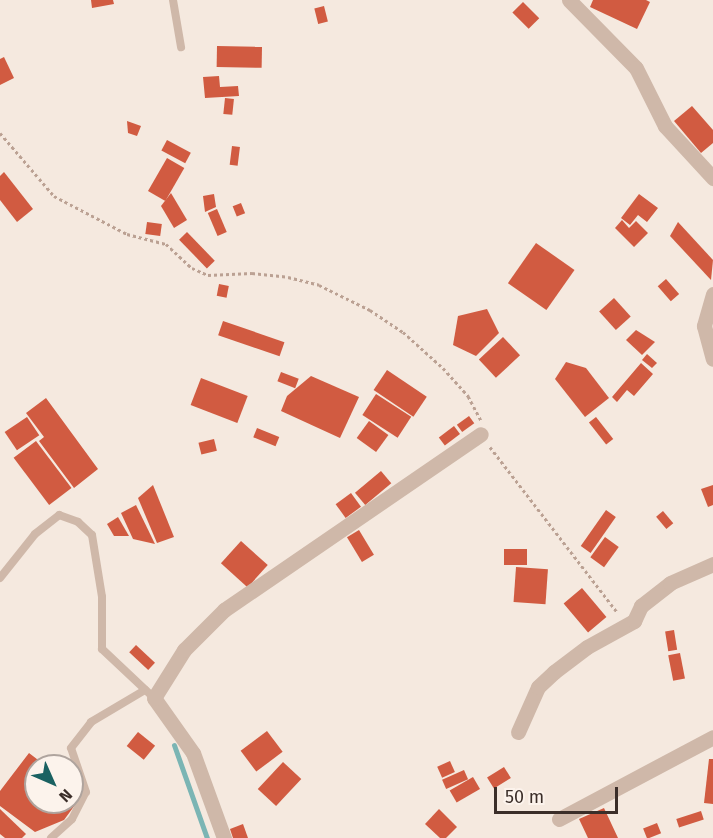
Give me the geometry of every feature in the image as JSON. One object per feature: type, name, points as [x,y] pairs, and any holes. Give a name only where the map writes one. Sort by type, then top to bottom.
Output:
[{"type":"street","points":[[569,0],[636,68],[665,126],[713,178]]},
{"type":"street","points":[[713,294],[704,326],[713,359]]},
{"type":"street","points":[[224,838],[193,753],[149,694],[184,650],[224,610],[481,434]]},
{"type":"street","points":[[518,732],[538,687],[587,647],[634,621],[641,606],[670,583],[713,564]]},
{"type":"street","points":[[559,819],[713,737]]},
{"type":"lane","points":[[173,0],[182,47]]},
{"type":"lane","points":[[0,578],[35,534],[59,515],[78,522],[92,535],[102,597],[102,649],[149,694]]},
{"type":"lane","points":[[51,838],[72,819],[86,792],[71,748],[91,722],[118,703],[149,694]]},
{"type":"path","points":[[0,133],[54,196],[127,234],[166,244],[192,268],[208,275],[252,273],[288,277],[319,285],[370,310],[403,332],[455,382],[478,411],[484,428],[481,434],[611,609],[634,621]]},
{"type":"building","points":[[91,0],[113,0],[114,4],[92,8]]},
{"type":"building","points":[[593,0],[646,0],[650,2],[637,29],[590,7]]},
{"type":"building","points":[[523,2],[539,18],[529,29],[512,13]]},
{"type":"building","points":[[324,6],[328,22],[318,24],[314,8]]},
{"type":"building","points":[[217,46],[262,47],[262,68],[217,67]]},
{"type":"building","points":[[4,57],[14,78],[0,85],[0,59]]},
{"type":"building","points":[[219,76],[220,87],[238,86],[239,96],[205,98],[203,77]]},
{"type":"building","points":[[225,98],[234,99],[232,115],[223,114]]},
{"type":"building","points":[[692,106],[713,130],[713,143],[701,153],[674,121]]},
{"type":"building","points":[[127,121],[141,126],[137,136],[128,133]]},
{"type":"building","points":[[167,140],[191,153],[185,163],[161,151]]},
{"type":"building","points":[[232,146],[240,147],[238,166],[230,165]]},
{"type":"building","points":[[167,158],[184,168],[165,201],[148,191]]},
{"type":"building","points":[[4,172],[33,209],[17,222],[0,200],[0,176]]},
{"type":"building","points":[[171,193],[187,220],[174,228],[161,206]]},
{"type":"building","points":[[214,194],[216,207],[205,212],[203,196]]},
{"type":"building","points":[[639,194],[658,208],[647,222],[638,215],[630,225],[621,218]]},
{"type":"building","points":[[241,203],[245,213],[237,217],[233,206]]},
{"type":"building","points":[[217,209],[227,232],[218,236],[208,213]]},
{"type":"building","points":[[622,220],[629,228],[636,221],[648,233],[634,247],[615,228]]},
{"type":"building","points":[[147,222],[162,224],[160,236],[145,234]]},
{"type":"building","points":[[678,222],[713,260],[711,280],[670,236]]},
{"type":"building","points":[[187,232],[215,261],[207,268],[179,240]]},
{"type":"building","points":[[536,243],[575,270],[546,310],[508,283]]},
{"type":"building","points":[[666,279],[679,294],[671,301],[658,286]]},
{"type":"building","points":[[219,284],[229,286],[227,298],[217,296]]},
{"type":"building","points":[[614,298],[631,317],[616,330],[599,311]]},
{"type":"building","points":[[487,309],[499,333],[476,356],[453,345],[458,316]]},
{"type":"building","points":[[223,321],[284,342],[280,356],[218,335]]},
{"type":"building","points":[[636,330],[655,342],[642,355],[626,340]]},
{"type":"building","points":[[503,337],[520,355],[496,378],[479,360]]},
{"type":"building","points":[[647,354],[657,363],[652,368],[642,360]]},
{"type":"building","points":[[566,362],[586,368],[609,398],[585,417],[555,379]]},
{"type":"building","points":[[641,363],[653,374],[634,396],[627,390],[617,402],[612,397]]},
{"type":"building","points":[[387,370],[427,397],[413,417],[374,390]]},
{"type":"building","points":[[281,372],[299,379],[295,388],[277,381]]},
{"type":"building","points":[[311,376],[359,397],[340,438],[281,411],[287,396]]},
{"type":"building","points":[[201,378],[248,396],[237,423],[191,405]]},
{"type":"building","points":[[376,394],[411,417],[398,438],[362,415]]},
{"type":"building","points":[[46,398],[98,469],[74,488],[39,441],[44,437],[26,413]]},
{"type":"building","points":[[469,416],[474,423],[462,432],[457,425]]},
{"type":"building","points":[[27,417],[39,435],[17,450],[5,432]]},
{"type":"building","points":[[596,417],[613,439],[606,445],[589,423]]},
{"type":"building","points":[[369,421],[388,435],[376,452],[357,438]]},
{"type":"building","points":[[454,426],[460,434],[445,445],[439,437]]},
{"type":"building","points":[[257,428],[279,437],[276,446],[253,437]]},
{"type":"building","points":[[214,439],[217,451],[201,455],[198,443]]},
{"type":"building","points":[[36,441],[72,488],[49,505],[14,458]]},
{"type":"building","points":[[381,471],[391,483],[365,505],[355,493]]},
{"type":"building","points":[[153,485],[174,537],[157,543],[138,498]]},
{"type":"building","points":[[713,485],[713,505],[708,507],[701,489]]},
{"type":"building","points":[[351,493],[361,507],[346,518],[336,504]]},
{"type":"building","points":[[136,505],[155,544],[133,539],[121,513]]},
{"type":"building","points":[[606,510],[616,517],[591,553],[581,546]]},
{"type":"building","points":[[663,511],[673,523],[666,529],[656,517]]},
{"type":"building","points":[[118,517],[129,536],[114,536],[107,524]]},
{"type":"building","points":[[359,530],[374,555],[362,562],[347,537]]},
{"type":"building","points":[[605,537],[619,547],[604,567],[590,557]]},
{"type":"building","points":[[241,541],[268,565],[248,587],[221,563]]},
{"type":"building","points":[[504,549],[527,549],[527,565],[504,565]]},
{"type":"building","points":[[516,567],[548,569],[545,604],[514,602]]},
{"type":"building","points":[[582,588],[606,617],[588,633],[564,603]]},
{"type":"building","points":[[674,630],[677,650],[668,651],[665,631]]},
{"type":"building","points":[[136,645],[155,663],[148,670],[129,652]]},
{"type":"building","points":[[680,653],[685,679],[673,681],[668,655]]},
{"type":"building","points":[[267,731],[283,752],[256,772],[241,751]]},
{"type":"building","points":[[138,732],[155,746],[144,760],[127,746]]},
{"type":"building","points":[[709,759],[713,759],[713,804],[704,803]]},
{"type":"building","points":[[24,760],[24,814],[68,814],[64,820],[35,832],[0,806],[0,791]]},
{"type":"building","points":[[450,761],[455,772],[442,778],[437,767]]},
{"type":"building","points":[[283,762],[301,779],[276,806],[258,789]]},
{"type":"building","points":[[504,767],[511,778],[494,789],[487,778]]},
{"type":"building","points":[[464,770],[468,779],[446,789],[442,780]]},
{"type":"building","points":[[473,777],[480,789],[457,803],[450,790]]},
{"type":"building","points":[[604,808],[618,838],[588,838],[579,819]]},
{"type":"building","points":[[0,809],[26,834],[22,838],[5,838],[0,834]]},
{"type":"building","points":[[439,809],[457,827],[446,838],[440,838],[425,824]]},
{"type":"building","points":[[701,811],[704,820],[679,828],[676,819]]},
{"type":"building","points":[[657,823],[661,833],[647,838],[643,829]]},
{"type":"building","points":[[243,824],[248,838],[233,838],[230,829]]},
{"type":"waterway","points":[[174,745],[207,838]]}]
